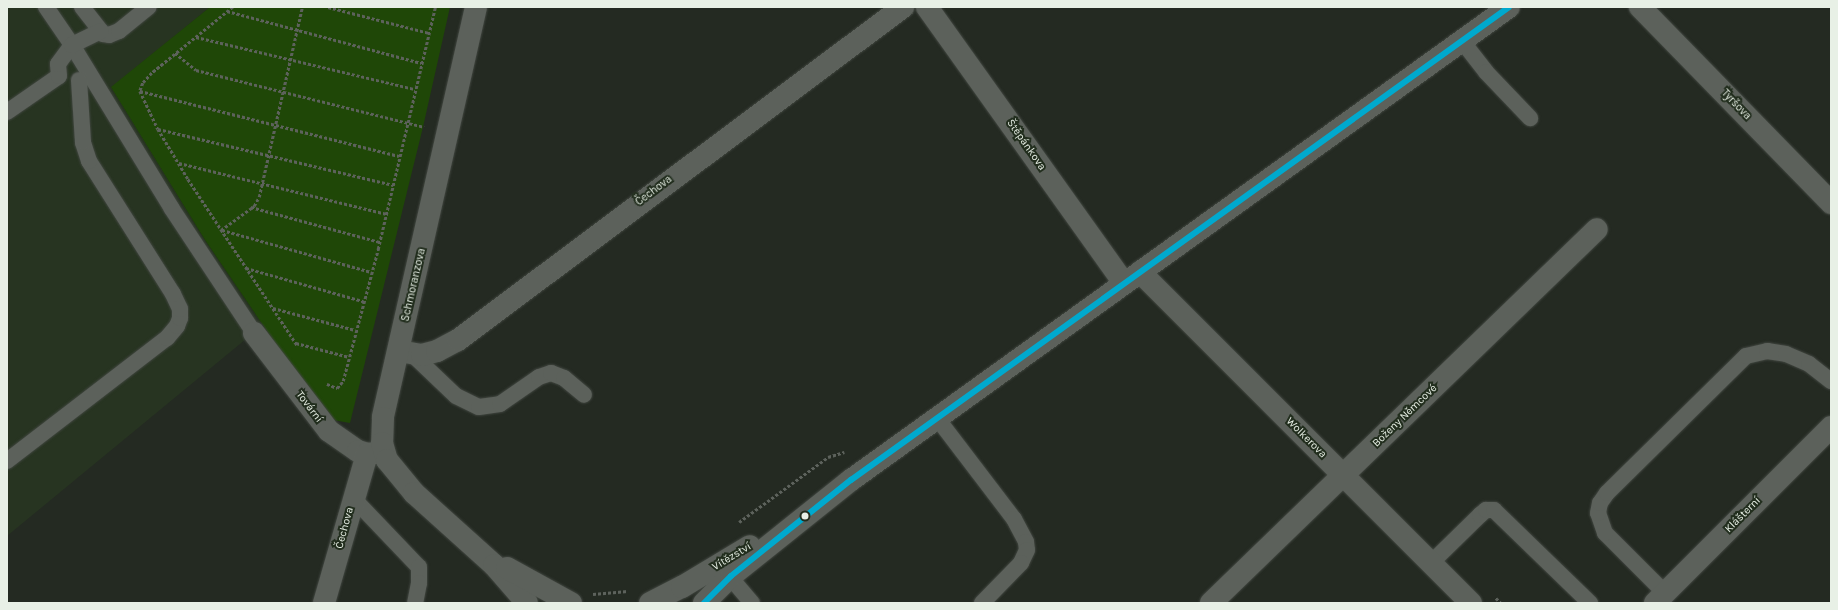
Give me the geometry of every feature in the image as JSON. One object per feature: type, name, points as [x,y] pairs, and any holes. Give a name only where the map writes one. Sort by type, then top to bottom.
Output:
[{"type":"street","name":"Schmoranzova","points":[[476,7],[406,353],[383,418],[375,453],[395,471],[414,493],[462,535],[502,573],[527,603]]},
{"type":"street","name":"Čechova","points":[[406,353],[437,351],[458,340],[902,7]]},
{"type":"street","name":"Štěpánkova","points":[[927,7],[1132,278]]},
{"type":"street","name":"Vítězství","points":[[650,603],[722,572],[1509,7]]},
{"type":"street","name":"Tyršova","points":[[1640,7],[1831,204]]},
{"type":"street","name":"Boženy Němcové","points":[[1211,603],[1344,476],[1597,229]]},
{"type":"street","name":"Wolkerova","points":[[1132,278],[1344,476],[1471,603]]},
{"type":"street","name":"Tovární","points":[[254,333],[320,422],[338,440],[375,453]]},
{"type":"street","name":"Klášterní","points":[[1660,598],[1831,427]]},
{"type":"street","name":"Čechova","points":[[324,603],[353,498],[375,453]]},
{"type":"street","name":"Schmoranzova","points":[[462,535],[523,578],[578,598]]},
{"type":"street","name":"Vítězství","points":[[704,603],[722,572]]},
{"type":"lane","points":[[46,7],[72,45],[85,77],[254,333]]},
{"type":"lane","points":[[82,7],[104,33]]},
{"type":"lane","points":[[85,77],[68,83],[59,76],[58,64],[72,45],[104,33],[119,31],[149,7]]},
{"type":"lane","points":[[1462,41],[1486,72],[1530,118]]},
{"type":"lane","points":[[7,112],[59,76]]},
{"type":"lane","points":[[7,461],[167,338],[177,326],[180,318],[180,309],[173,294],[89,161],[83,142],[85,77]]},
{"type":"lane","points":[[1660,598],[1605,533],[1598,513],[1600,503],[1607,493],[1734,365],[1746,356],[1767,351],[1786,354],[1809,364],[1831,381]]},
{"type":"lane","points":[[406,353],[456,396],[478,407],[500,404],[539,377],[551,373],[559,374],[584,395]]},
{"type":"lane","points":[[937,418],[1014,519],[1026,542],[1027,550],[1021,563],[982,603]]},
{"type":"lane","points":[[353,498],[419,567],[419,583],[414,603]]},
{"type":"lane","points":[[1431,563],[1480,515],[1486,510],[1494,510],[1590,603]]},
{"type":"lane","points":[[722,572],[752,603]]},
{"type":"path","points":[[140,91],[148,77],[175,53],[233,7]]},
{"type":"path","points":[[221,230],[257,202],[302,7]]},
{"type":"path","points":[[328,7],[429,33]]},
{"type":"path","points":[[323,381],[334,388],[341,385],[380,242],[392,185],[435,7]]},
{"type":"path","points":[[227,11],[421,63]]},
{"type":"path","points":[[196,37],[415,89]]},
{"type":"path","points":[[175,53],[196,70],[407,122]]},
{"type":"path","points":[[140,91],[399,156]]},
{"type":"path","points":[[140,91],[158,129],[178,163],[300,349]]},
{"type":"path","points":[[158,129],[392,185]]},
{"type":"path","points":[[178,163],[386,214]]},
{"type":"path","points":[[251,208],[380,242]]},
{"type":"path","points":[[221,230],[371,272]]},
{"type":"path","points":[[246,268],[363,301]]},
{"type":"path","points":[[273,308],[356,330]]},
{"type":"path","points":[[296,343],[349,357]]},
{"type":"path","points":[[732,527],[828,457],[846,452]]},
{"type":"path","points":[[578,598],[632,589]]},
{"type":"shaded area","points":[[7,7],[210,7],[112,87],[205,240],[263,325],[7,536]]},
{"type":"green space","points":[[210,7],[450,7],[423,127],[350,423],[327,419],[205,240],[111,87]]},
{"type":"transit line","points":[[704,603],[731,576],[851,480],[1509,7]]}]
